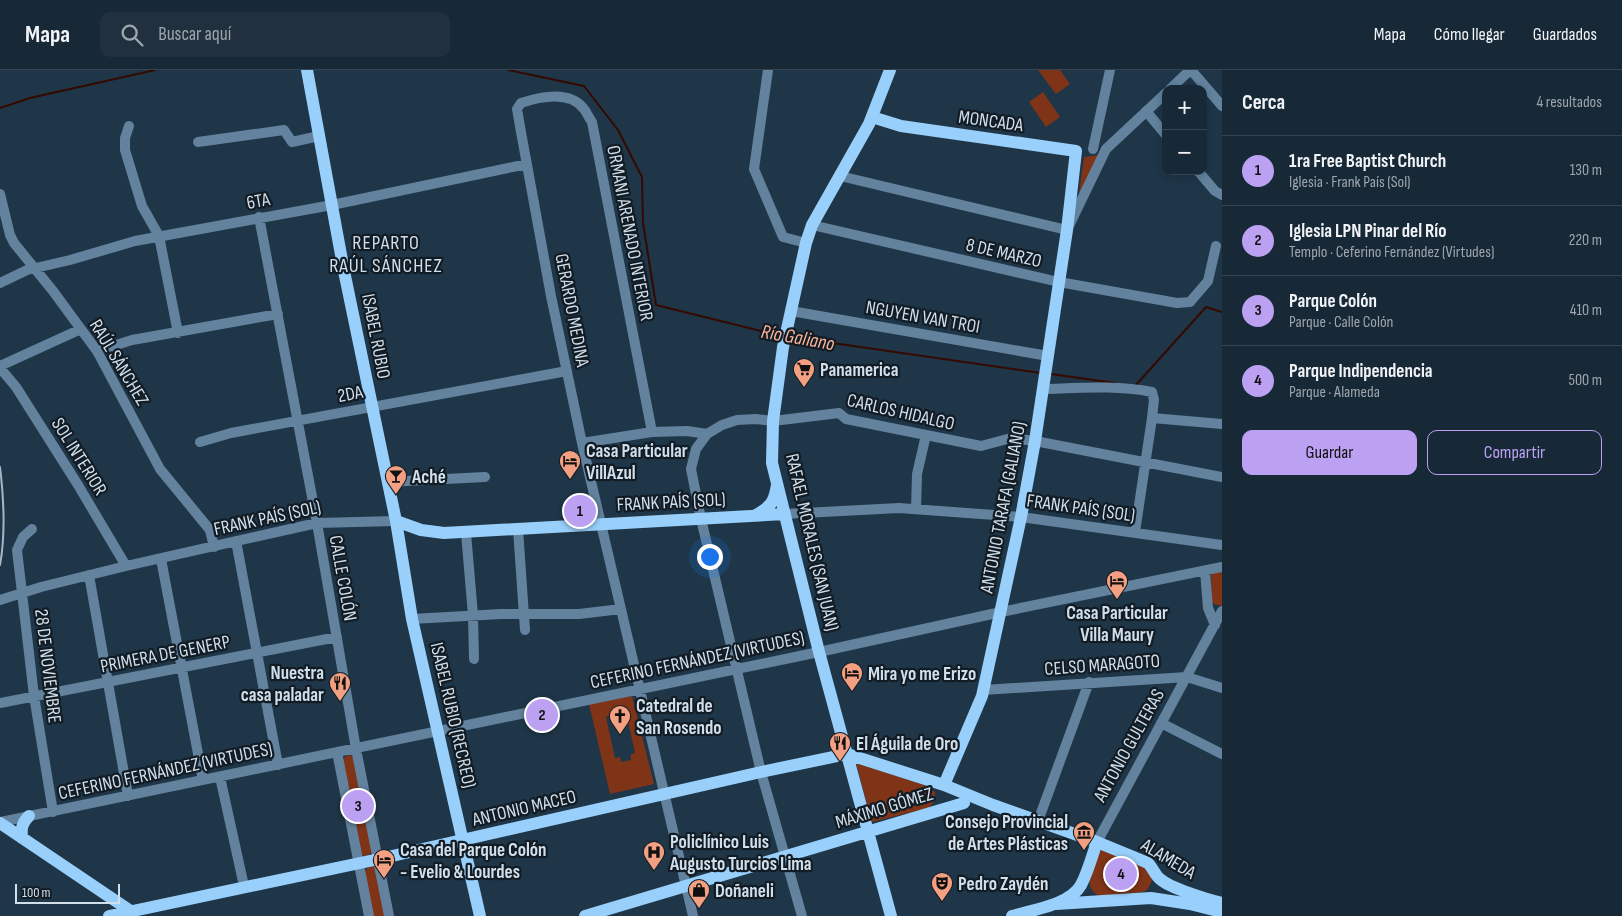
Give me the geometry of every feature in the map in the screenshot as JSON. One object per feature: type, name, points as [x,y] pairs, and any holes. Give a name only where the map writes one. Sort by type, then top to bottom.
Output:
[{"type":"main road","name":"RAFAEL MORALES (SAN JUAN)","points":[[890,70],[872,117],[812,224],[806,243],[783,347],[773,421],[772,463],[846,754],[892,916]]},
{"type":"main road","name":"ISABEL RUBIO","points":[[308,74],[332,204],[396,522]]},
{"type":"main road","name":"MONCADA","points":[[872,117],[901,126],[1076,151]]},
{"type":"main road","name":"ANTONIO TARAFA (GALIANO)","points":[[944,785],[983,690],[1021,517],[1044,385],[1058,282],[1067,230],[1076,197],[1076,151]]},
{"type":"main road","points":[[756,516],[770,507],[775,499],[778,484]]},
{"type":"main road","name":"FRANK PAÍS (SOL)","points":[[396,522],[431,532],[466,533],[600,523],[785,514]]},
{"type":"main road","name":"ISABEL RUBIO (RECREO)","points":[[396,522],[412,619],[439,730],[480,916]]},
{"type":"main road","name":"ANTONIO MACEO","points":[[108,916],[153,911],[244,886],[379,859],[846,754],[944,785],[993,805],[1097,842]]},
{"type":"main road","name":"ANTONIO MACEO","points":[[944,785],[951,798],[964,803],[993,805]]},
{"type":"main road","name":"MÁXIMO GÓMEZ","points":[[585,916],[964,803]]},
{"type":"main road","points":[[22,838],[23,822],[29,816]]},
{"type":"main road","points":[[0,823],[134,914]]},
{"type":"main road","name":"ALAMEDA","points":[[1097,842],[1148,863],[1154,869],[1159,879],[1180,890],[1222,903]]},
{"type":"main road","name":"ANTONIO GULTERAS","points":[[1081,886],[1097,842]]},
{"type":"main road","points":[[1151,898],[1159,879]]},
{"type":"main road","points":[[1012,916],[1043,912],[1070,898],[1081,886],[1084,894],[1092,901]]},
{"type":"main road","points":[[107,896],[110,906],[108,916]]},
{"type":"main road","name":"ALAMEDA","points":[[1056,904],[1151,898],[1190,904],[1222,912]]},
{"type":"street","points":[[768,70],[754,169],[783,237],[806,243]]},
{"type":"street","points":[[1093,149],[1110,70]]},
{"type":"street","points":[[1174,85],[1190,70],[1222,106]]},
{"type":"street","name":"ORMANI ARENADO INTERIOR","points":[[521,103],[535,99],[566,97],[583,107],[592,122],[652,432]]},
{"type":"street","points":[[1106,149],[1162,97]]},
{"type":"street","name":"GERARDO MEDINA","points":[[521,103],[517,108],[527,164],[582,443],[692,916]]},
{"type":"street","points":[[1146,112],[1162,130]]},
{"type":"street","points":[[129,126],[125,138],[125,150],[142,206],[159,236],[178,332]]},
{"type":"street","points":[[198,142],[284,130],[292,142],[319,136]]},
{"type":"street","name":"MONCADA","points":[[1076,151],[1106,149]]},
{"type":"street","name":"ANTONIO TARAFA (GALIANO)","points":[[1076,197],[1106,149]]},
{"type":"street","name":"6TA","points":[[0,282],[27,270],[159,236],[332,204],[527,164]]},
{"type":"street","points":[[1201,175],[1215,191],[1222,195]]},
{"type":"street","points":[[840,176],[1067,230]]},
{"type":"street","name":"RAÚL SÁNCHEZ","points":[[0,194],[10,235],[14,243],[97,351],[160,468],[210,530],[214,547]]},
{"type":"street","name":"CALLE COLÓN","points":[[259,217],[317,523],[356,748],[389,916]]},
{"type":"street","name":"8 DE MARZO","points":[[812,224],[1058,282],[1177,303],[1190,302],[1208,282],[1216,246]]},
{"type":"street","name":"NGUYEN VAN TROI","points":[[791,311],[1047,362]]},
{"type":"street","points":[[97,351],[132,340],[278,314]]},
{"type":"street","points":[[0,367],[81,329]]},
{"type":"street","name":"SOL INTERIOR","points":[[0,367],[16,387],[78,485],[126,566]]},
{"type":"street","name":"2DA","points":[[200,442],[231,433],[567,371]]},
{"type":"street","points":[[1044,385],[1152,392],[1154,400],[1152,418],[1135,532]]},
{"type":"street","name":"CARLOS HIDALGO","points":[[707,434],[722,425],[738,420],[756,419],[773,421],[838,413],[846,419],[981,446],[1011,438],[1035,441],[1222,477]]},
{"type":"street","points":[[1152,418],[1222,424]]},
{"type":"street","points":[[582,443],[652,432],[688,431],[707,434],[696,449],[691,469],[701,519],[761,772],[802,916]]},
{"type":"street","points":[[916,509],[917,474],[926,435]]},
{"type":"street","points":[[387,482],[485,477]]},
{"type":"street","name":"FRANK PAÍS (SOL)","points":[[785,514],[899,508],[916,509],[1021,517],[1222,545]]},
{"type":"street","name":"FRANK PAÍS (SOL)","points":[[0,600],[22,592],[126,566],[317,523],[396,522]]},
{"type":"street","name":"28 DE NOVIEMBRE","points":[[32,529],[23,538],[18,550],[34,696],[53,812]]},
{"type":"street","points":[[518,529],[525,630]]},
{"type":"street","points":[[466,533],[474,615],[474,659]]},
{"type":"street","points":[[236,541],[278,765]]},
{"type":"street","points":[[161,559],[203,780]]},
{"type":"street","name":"CEFERINO FERNÁNDEZ (VIRTUDES)","points":[[0,823],[1222,567]]},
{"type":"street","points":[[1206,571],[1208,604],[1215,625]]},
{"type":"street","points":[[89,575],[128,796]]},
{"type":"street","points":[[1208,604],[1222,610]]},
{"type":"street","points":[[412,619],[474,615],[579,614],[621,609]]},
{"type":"street","name":"ANTONIO GULTERAS","points":[[1097,842],[1222,610]]},
{"type":"street","name":"PRIMERA DE GENERP","points":[[0,703],[336,637]]},
{"type":"street","name":"CELSO MARAGOTO","points":[[983,690],[1187,677],[1222,688]]},
{"type":"street","points":[[1038,821],[1089,682]]},
{"type":"street","points":[[1161,723],[1222,754]]},
{"type":"street","points":[[337,752],[369,916]]},
{"type":"street","points":[[220,777],[244,886]]},
{"type":"shaded area","points":[[1038,70],[1060,70],[1070,84],[1056,94]]},
{"type":"shaded area","points":[[1043,92],[1060,117],[1046,127],[1029,102]]},
{"type":"shaded area","points":[[1099,155],[1079,194],[1084,157]]},
{"type":"shaded area","points":[[1222,572],[1221,606],[1212,603],[1211,573]]},
{"type":"shaded area","points":[[632,696],[654,784],[610,794],[589,704]],"holes":[[[626,712],[635,753],[631,754],[631,760],[621,762],[620,757],[615,758],[606,717]]]},
{"type":"shaded area","points":[[348,755],[355,759],[372,850],[366,856],[362,855],[343,762],[344,758]]},
{"type":"shaded area","points":[[856,763],[927,786],[935,792],[935,800],[929,808],[872,822]]},
{"type":"shaded area","points":[[1101,850],[1151,870],[1152,880],[1148,889],[1143,892],[1099,896],[1093,891],[1089,880]]},
{"type":"shaded area","points":[[373,866],[376,868],[385,916],[373,916],[365,872],[367,868]]},
{"type":"waterway","name":"Río Galiano","points":[[0,108],[30,98],[155,70]]},
{"type":"waterway","name":"Río Galiano","points":[[508,70],[584,86],[618,130],[642,177],[643,223],[656,305],[781,336]]},
{"type":"waterway","name":"Río Galiano","points":[[1135,386],[1206,307],[1222,312]]},
{"type":"waterway","name":"Río Galiano","points":[[791,337],[1041,373]]},
{"type":"waterway","name":"Río Galiano","points":[[1051,374],[1115,383]]},
{"type":"railway","points":[[0,467],[4,516],[0,565]]},
{"type":"place","name":"Panamerica","points":[[804,388]]},
{"type":"place","name":"Casa Particular VillAzul","points":[[570,480]]},
{"type":"place","name":"Aché","points":[[396,495]]},
{"type":"place","name":"1ra Free Baptist Church","points":[[580,511]]},
{"type":"place","name":"Casa Particular Villa Maury","points":[[1117,600]]},
{"type":"place","name":"Mira yo me Erizo","points":[[852,692]]},
{"type":"place","name":"Nuestra casa paladar","points":[[340,702]]},
{"type":"place","name":"Iglesia LPN Pinar del Río","points":[[542,715]]},
{"type":"place","name":"Catedral de San Rosendo","points":[[620,735]]},
{"type":"place","name":"El Águila de Oro","points":[[840,762]]},
{"type":"place","name":"Parque Colón","points":[[358,806]]},
{"type":"place","name":"Consejo Provincial de Artes Plásticas","points":[[1084,851]]},
{"type":"place","name":"Policlínico Luis Augusto Turcios Lima","points":[[654,871]]},
{"type":"place","name":"Parque Indipendencia","points":[[1121,874]]},
{"type":"place","name":"Casa del Parque Colón - Evelio & Lourdes","points":[[384,879]]},
{"type":"place","name":"Pedro Zaydén","points":[[942,902]]},
{"type":"place","name":"Doñaneli","points":[[699,909]]},
{"type":"district","name":"REPARTO RAÚL SÁNCHEZ","points":[[386,254]]}]
